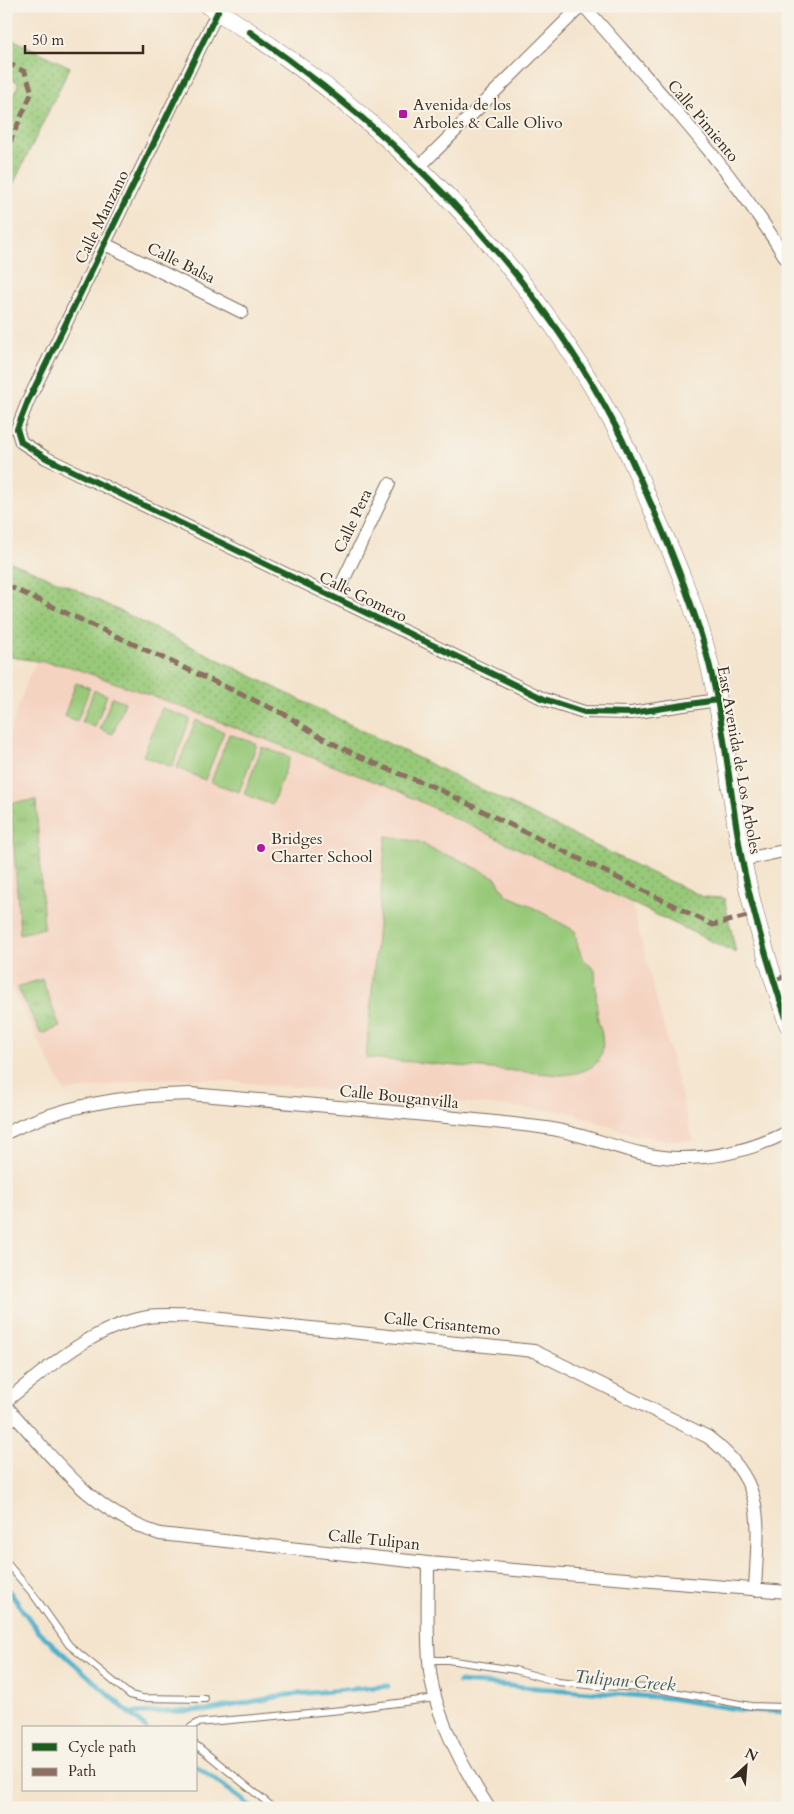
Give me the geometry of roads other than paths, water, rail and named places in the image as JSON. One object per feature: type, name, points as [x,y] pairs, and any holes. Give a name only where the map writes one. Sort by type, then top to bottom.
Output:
[{"type":"main road","name":"East Avenida de Los Arboles","points":[[214,9],[322,84],[419,167],[466,215],[531,293],[583,370],[617,429],[686,586],[707,653],[717,700],[742,860],[755,914],[788,1024]]},
{"type":"street","points":[[419,167],[581,6]]},
{"type":"street","name":"Calle Pimiento","points":[[584,6],[729,178],[766,228],[788,262]]},
{"type":"street","name":"Calle Manzano","points":[[18,436],[17,428],[24,410],[105,244],[214,9]]},
{"type":"street","name":"Calle Balsa","points":[[105,244],[242,312]]},
{"type":"street","name":"Calle Gomero","points":[[18,436],[21,442],[46,458],[544,699],[584,712],[631,713],[717,700]]},
{"type":"street","name":"Calle Pera","points":[[334,598],[389,484]]},
{"type":"street","points":[[742,860],[788,850]]},
{"type":"street","name":"Calle Bouganvilla","points":[[6,1134],[34,1119],[90,1104],[141,1095],[191,1094],[548,1128],[639,1153],[681,1158],[716,1156],[748,1149],[788,1132]]},
{"type":"street","name":"Calle Crisantemo","points":[[6,1400],[65,1354],[106,1330],[148,1317],[194,1316],[534,1351],[708,1437],[725,1450],[740,1467],[752,1487],[758,1513],[756,1590]]},
{"type":"street","name":"Calle Tulipan","points":[[6,1406],[79,1486],[98,1504],[128,1522],[174,1536],[428,1563],[788,1592]]},
{"type":"street","points":[[428,1563],[429,1660],[436,1698],[445,1724],[489,1808]]},
{"type":"lane","points":[[6,1562],[33,1594],[69,1645],[130,1695],[142,1698],[205,1699]]},
{"type":"lane","points":[[429,1660],[448,1660],[515,1670],[558,1682],[651,1688],[751,1706],[788,1707]]},
{"type":"lane","points":[[193,1726],[197,1723],[342,1710],[436,1698]]},
{"type":"lane","points":[[198,1746],[274,1808]]},
{"type":"waterway","points":[[6,1587],[38,1631],[144,1726]]},
{"type":"waterway","name":"Tulipan Creek","points":[[459,1682],[668,1698],[742,1710],[788,1712]]},
{"type":"waterway","name":"Tulipan Creek","points":[[128,1713],[210,1710],[287,1695],[388,1686]]},
{"type":"waterway","points":[[198,1767],[253,1808]]},
{"type":"place","name":"Avenida de los Arboles & Calle Olivo","points":[[403,114]]},
{"type":"place","name":"Bridges Charter School","points":[[261,848]]}]
